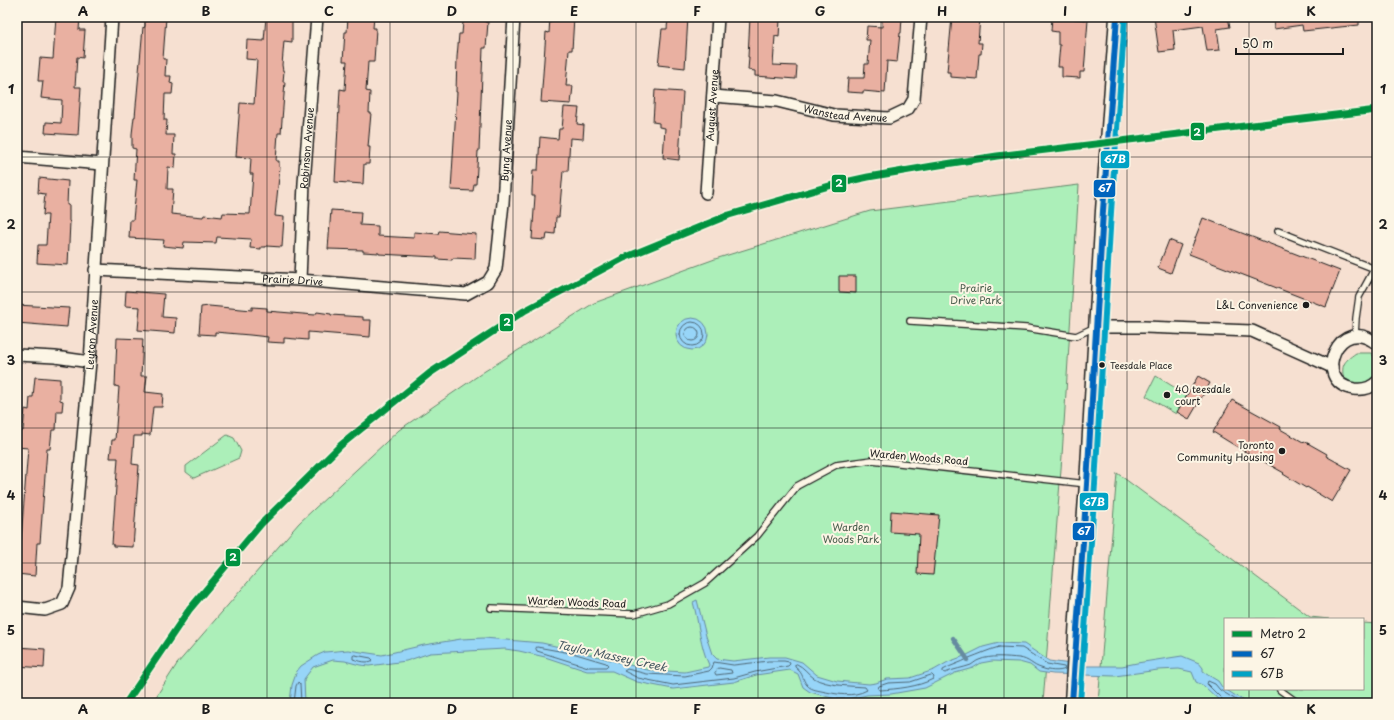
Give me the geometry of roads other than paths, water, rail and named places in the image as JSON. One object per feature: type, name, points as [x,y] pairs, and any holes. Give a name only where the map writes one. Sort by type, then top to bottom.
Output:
[{"type":"street","name":"Leyton Avenue","points":[[17,607],[46,610],[62,604],[69,588],[90,362],[112,17]]},
{"type":"street","name":"Robinson Avenue","points":[[300,280],[304,183],[317,17]]},
{"type":"street","name":"Byng Avenue","points":[[488,282],[496,270],[503,203],[514,17]]},
{"type":"street","name":"August Avenue","points":[[706,193],[718,17]]},
{"type":"street","name":"Wanstead Avenue","points":[[713,96],[777,101],[834,115],[889,118],[908,109],[914,100],[921,17]]},
{"type":"street","points":[[1072,703],[1117,17]]},
{"type":"street","points":[[17,157],[102,164]]},
{"type":"street","name":"Prairie Drive","points":[[95,270],[300,280],[466,294],[488,282]]},
{"type":"street","points":[[1096,327],[1252,331],[1332,367]]},
{"type":"street","points":[[1376,384],[1367,388],[1359,389],[1350,388],[1342,384],[1336,378],[1332,367],[1332,359],[1337,347],[1347,338],[1364,336],[1372,339],[1377,344]]},
{"type":"street","points":[[17,355],[55,357],[90,362]]},
{"type":"lane","points":[[1278,231],[1376,267],[1359,297],[1355,336]]},
{"type":"lane","points":[[910,321],[1026,328],[1076,336],[1096,327]]},
{"type":"lane","name":"Warden Woods Road","points":[[491,608],[634,614],[668,604],[705,583],[757,536],[797,486],[836,465],[872,460],[1087,484]]},
{"type":"lane","points":[[1280,690],[1298,703]]},
{"type":"water","points":[[692,318],[698,319],[705,325],[708,334],[707,340],[701,347],[692,350],[686,349],[679,343],[676,334],[677,328],[683,321]]},
{"type":"water","points":[[697,600],[712,654],[717,659],[733,661],[769,657],[785,657],[802,662],[817,675],[837,681],[869,684],[887,679],[910,678],[934,670],[948,662],[983,647],[999,643],[1024,644],[1049,661],[1085,666],[1122,666],[1182,656],[1199,663],[1203,668],[1203,672],[1218,681],[1224,690],[1251,703],[1222,703],[1204,686],[1196,682],[1192,672],[1179,669],[1158,670],[1115,676],[1053,674],[1039,672],[1030,665],[1019,662],[992,661],[981,663],[973,668],[955,673],[925,688],[891,694],[836,699],[810,692],[803,687],[798,674],[790,670],[756,675],[734,682],[673,689],[637,682],[612,671],[587,671],[545,657],[505,649],[430,653],[406,661],[369,666],[333,660],[313,667],[304,679],[305,703],[290,703],[292,685],[297,671],[301,666],[325,652],[348,650],[382,655],[424,645],[461,639],[484,638],[542,643],[648,670],[685,672],[708,667],[709,665],[693,602]]},
{"type":"waterway","points":[[953,638],[968,660]]},
{"type":"metro line","name":"2","points":[[126,703],[189,610],[261,524],[341,445],[430,373],[524,311],[624,258],[729,215],[836,184],[868,177],[997,156],[1377,110]]},
{"type":"place","name":"L&L Convenience","points":[[1306,305]]},
{"type":"place","name":"Teesdale Place","points":[[1102,365]]},
{"type":"place","name":"40 teesdale court","points":[[1167,395]]},
{"type":"place","name":"Toronto Community Housing","points":[[1282,451]]},
{"type":"park label","name":"Prairie Drive Park","points":[[976,294]]},
{"type":"park label","name":"Warden Woods Park","points":[[851,532]]},
{"type":"water label","name":"Taylor Massey Creek","points":[[612,656]]}]
